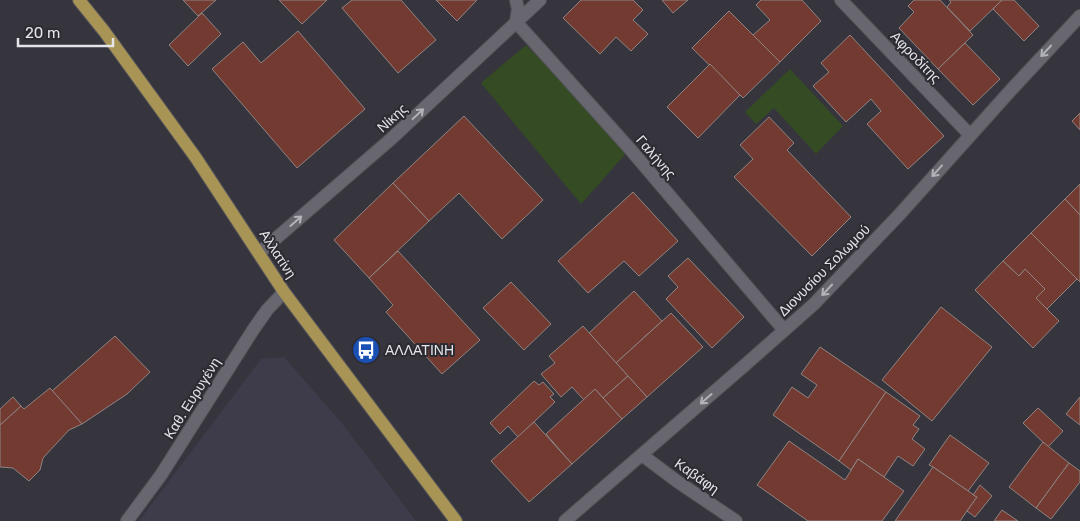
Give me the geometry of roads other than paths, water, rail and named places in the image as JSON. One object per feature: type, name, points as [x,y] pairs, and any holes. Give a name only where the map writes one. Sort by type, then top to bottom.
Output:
[{"type":"main road","name":"Αλλατίνη","points":[[79,0],[104,31],[196,158],[284,292],[456,521]]},
{"type":"street","points":[[516,0],[518,9],[516,22]]},
{"type":"street","name":"Νίκης","points":[[259,253],[391,139],[540,0]]},
{"type":"street","name":"Αφροδίτης","points":[[841,0],[970,135]]},
{"type":"street","name":"Διονυσίου Σολωμού","points":[[565,521],[814,304],[1080,16]]},
{"type":"street","name":"Γαλήνης","points":[[516,22],[630,149],[784,330]]},
{"type":"street","name":"Καθ. Ευρυγένη","points":[[126,521],[161,475],[253,330],[267,310],[284,292]]},
{"type":"street","name":"Καβάφη","points":[[642,455],[736,521]]},
{"type":"place","name":"ΑΛΛΑΤΙΝΗ","points":[[366,350]]}]
